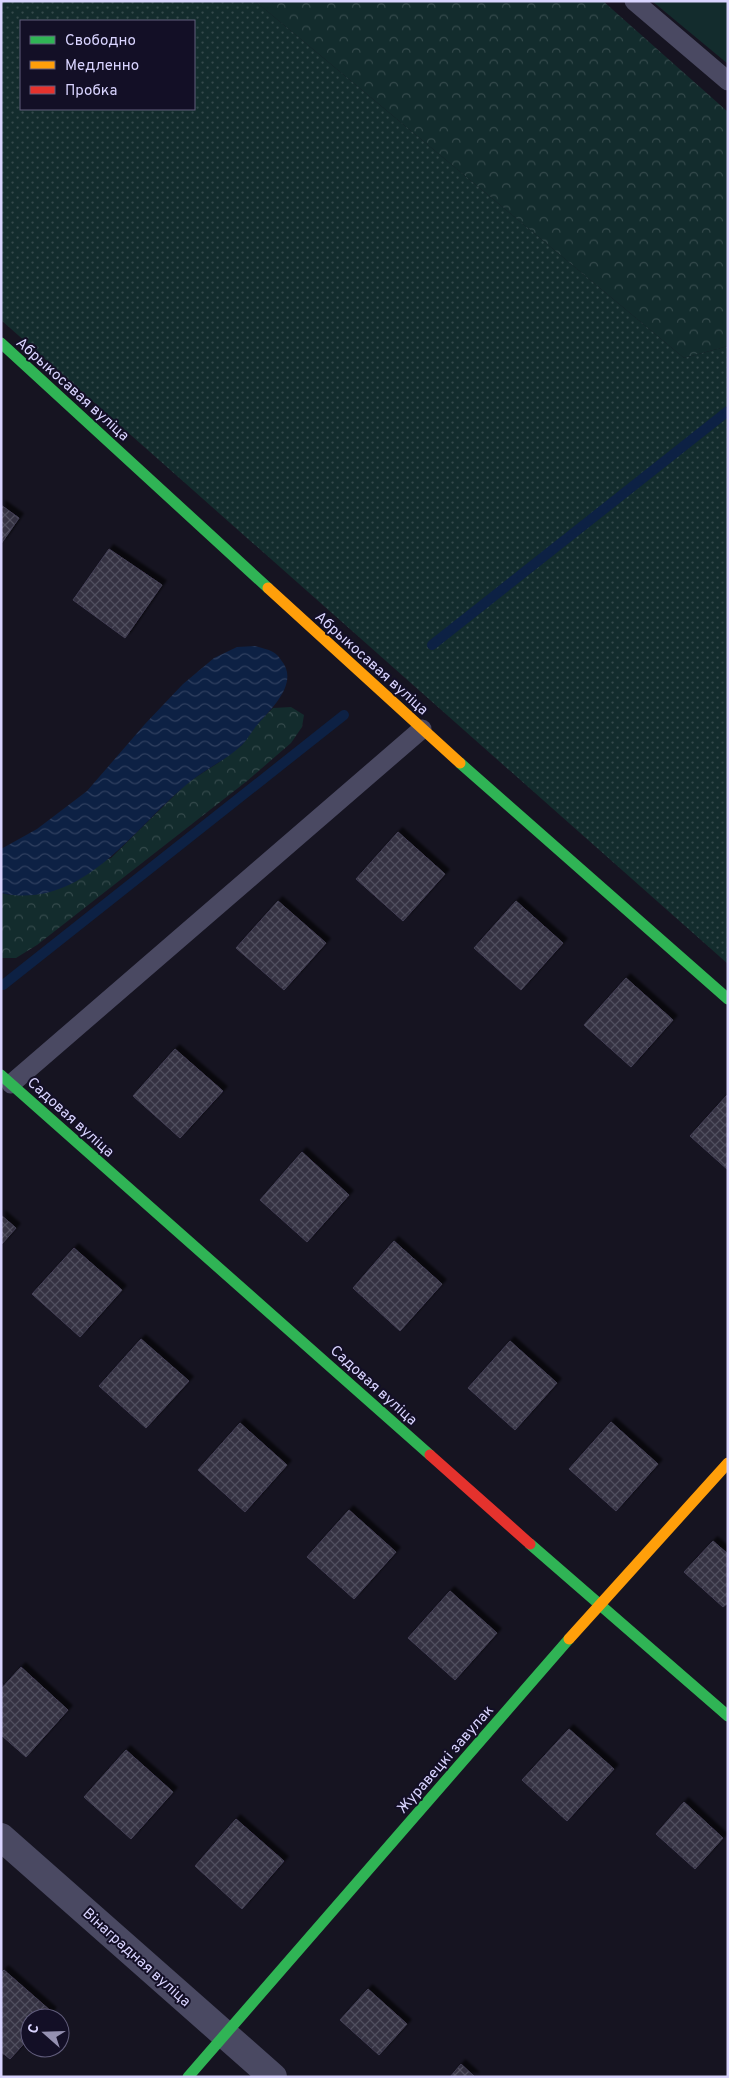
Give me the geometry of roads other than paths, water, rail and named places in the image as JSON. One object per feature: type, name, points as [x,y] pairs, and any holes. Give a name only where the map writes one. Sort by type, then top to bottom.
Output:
[{"type":"street","name":"Абрыкосавая вуліца","points":[[1,343],[422,729],[728,998]]},
{"type":"street","name":"Садовая вуліца","points":[[6,1079],[599,1605],[728,1716]]},
{"type":"street","name":"Журавецкі завулак","points":[[188,2077],[599,1605],[728,1463]]},
{"type":"street","name":"Вінаградная вуліца","points":[[1,1837],[273,2077]]},
{"type":"lane","points":[[634,1],[728,81]]},
{"type":"lane","points":[[6,1079],[422,729]]},
{"type":"water","points":[[255,646],[269,650],[277,655],[286,668],[286,686],[276,703],[242,745],[186,785],[104,863],[81,879],[56,890],[30,895],[1,893],[1,849],[37,829],[87,791],[145,724],[183,684],[214,658],[237,647]]},
{"type":"waterway","points":[[432,645],[728,411]]},
{"type":"waterway","points":[[3,985],[344,715]]}]
